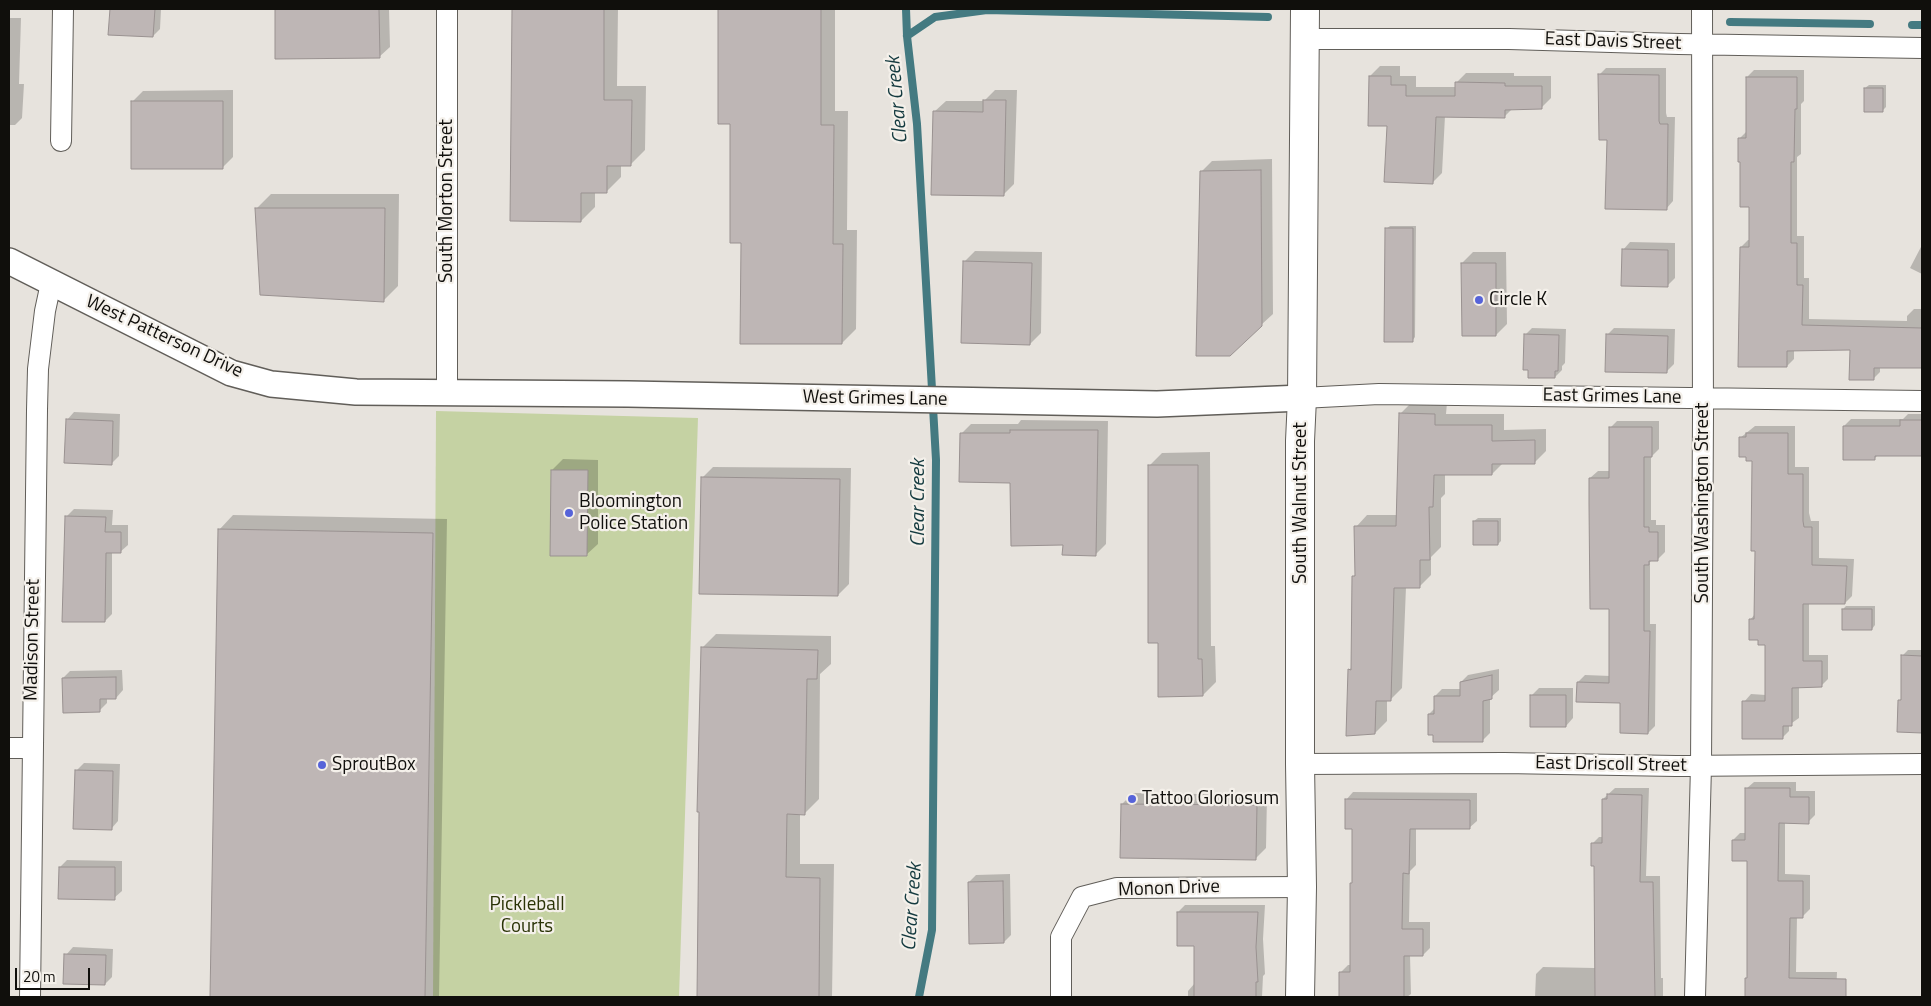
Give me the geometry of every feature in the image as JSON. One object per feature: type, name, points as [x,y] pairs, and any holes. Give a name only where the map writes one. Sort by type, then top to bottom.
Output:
[{"type":"main road","name":"South Walnut Street","points":[[1300,997],[1302,887],[1300,441],[1302,398],[1305,9]]},
{"type":"street","points":[[61,141],[63,9]]},
{"type":"street","name":"South Morton Street","points":[[447,9],[447,393]]},
{"type":"street","name":"South Washington Street","points":[[1695,997],[1701,766],[1704,399],[1702,9]]},
{"type":"street","name":"East Davis Street","points":[[1304,39],[1509,38],[1922,48]]},
{"type":"street","name":"West Patterson Drive","points":[[9,261],[231,373],[271,384],[356,392],[447,393]]},
{"type":"street","name":"Madison Street","points":[[30,997],[38,368],[45,311],[51,283]]},
{"type":"street","name":"West Grimes Lane","points":[[447,393],[1156,404],[1302,398]]},
{"type":"street","name":"East Grimes Lane","points":[[1302,398],[1379,394],[1922,401]]},
{"type":"street","points":[[9,748],[32,748]]},
{"type":"street","name":"East Driscoll Street","points":[[1300,764],[1504,763],[1701,766],[1922,764]]},
{"type":"street","name":"Monon Drive","points":[[1061,997],[1061,937],[1082,897],[1117,888],[1302,887]]},
{"type":"green space","name":"Pickleball Courts","points":[[436,411],[698,418],[679,997],[433,997]]},
{"type":"building","points":[[110,9],[155,9],[153,37],[108,35]]},
{"type":"building","points":[[275,9],[379,9],[380,58],[275,59]]},
{"type":"building","points":[[512,9],[604,9],[604,100],[632,100],[631,166],[607,166],[607,193],[581,193],[581,222],[510,221]]},
{"type":"building","points":[[718,9],[821,9],[821,125],[834,125],[833,244],[843,244],[842,344],[740,344],[741,243],[730,243],[730,124],[718,124]]},
{"type":"building","points":[[1598,74],[1659,75],[1659,121],[1660,124],[1668,124],[1667,210],[1605,209],[1607,140],[1599,140]]},
{"type":"building","points":[[1369,76],[1391,76],[1391,85],[1406,85],[1406,96],[1455,96],[1455,82],[1505,83],[1505,86],[1542,86],[1542,109],[1505,110],[1505,118],[1436,117],[1433,184],[1384,182],[1387,126],[1368,126]]},
{"type":"building","points":[[1746,77],[1797,77],[1794,162],[1791,162],[1791,243],[1797,243],[1797,285],[1803,285],[1802,325],[1922,328],[1922,368],[1874,368],[1874,380],[1849,380],[1850,350],[1787,351],[1787,367],[1738,367],[1740,247],[1749,247],[1749,207],[1740,207],[1740,162],[1738,162],[1738,138],[1746,138]]},
{"type":"building","points":[[1864,88],[1883,88],[1883,112],[1864,112]]},
{"type":"building","points":[[983,100],[1006,100],[1004,196],[931,195],[933,111],[983,112]]},
{"type":"building","points":[[131,101],[223,101],[223,169],[131,169]]},
{"type":"building","points":[[1261,170],[1262,326],[1230,356],[1196,356],[1200,171]]},
{"type":"building","points":[[255,208],[385,208],[384,302],[260,295]]},
{"type":"building","points":[[1385,228],[1413,228],[1413,342],[1384,342]]},
{"type":"building","points":[[1622,249],[1668,250],[1668,287],[1621,286]]},
{"type":"building","points":[[963,261],[1032,263],[1030,345],[961,343]]},
{"type":"building","name":"Circle K","points":[[1461,263],[1496,263],[1496,336],[1462,336]]},
{"type":"building","points":[[1524,334],[1559,335],[1558,371],[1555,371],[1555,378],[1528,378],[1528,370],[1523,370]]},
{"type":"building","points":[[1606,334],[1668,336],[1667,373],[1605,372]]},
{"type":"building","points":[[1399,413],[1435,414],[1435,425],[1492,425],[1492,441],[1535,440],[1535,464],[1492,464],[1492,475],[1434,475],[1433,507],[1429,507],[1430,560],[1420,560],[1420,588],[1394,588],[1391,701],[1376,701],[1375,734],[1346,736],[1348,669],[1351,670],[1352,576],[1355,576],[1354,526],[1396,526]]},
{"type":"building","points":[[66,419],[113,421],[112,465],[64,463]]},
{"type":"building","points":[[1900,420],[1922,420],[1922,456],[1875,456],[1875,460],[1843,460],[1843,426],[1900,426]]},
{"type":"building","points":[[1609,427],[1652,427],[1652,457],[1644,457],[1644,527],[1649,527],[1649,532],[1658,532],[1658,561],[1649,561],[1649,565],[1644,565],[1644,631],[1650,631],[1648,734],[1620,733],[1620,703],[1576,702],[1577,682],[1609,683],[1609,609],[1590,609],[1589,478],[1609,478]]},
{"type":"building","points":[[1010,430],[1098,430],[1096,556],[1062,555],[1063,545],[1011,546],[1010,483],[959,482],[960,433],[1010,433]]},
{"type":"building","points":[[1746,433],[1788,433],[1788,474],[1803,474],[1803,521],[1804,527],[1812,527],[1812,565],[1847,566],[1845,604],[1803,604],[1803,661],[1822,661],[1822,687],[1792,688],[1792,726],[1783,726],[1783,739],[1742,739],[1742,701],[1765,701],[1765,645],[1758,645],[1758,640],[1749,640],[1749,619],[1754,619],[1755,551],[1751,551],[1752,461],[1746,461],[1746,457],[1739,457],[1739,437],[1746,437]]},
{"type":"building","points":[[1148,465],[1198,465],[1198,659],[1202,659],[1203,696],[1158,697],[1158,643],[1148,643]]},
{"type":"building","name":"Bloomington Police Station","points":[[551,470],[588,470],[587,556],[550,556]]},
{"type":"building","points":[[701,477],[840,479],[838,596],[699,594]]},
{"type":"building","points":[[65,516],[106,517],[105,532],[121,532],[121,553],[106,553],[105,622],[62,622]]},
{"type":"building","points":[[1473,521],[1498,521],[1498,545],[1473,545]]},
{"type":"building","name":"SproutBox","points":[[218,529],[433,533],[425,997],[210,997]]},
{"type":"building","points":[[1842,609],[1872,609],[1872,630],[1842,630]]},
{"type":"building","points":[[701,647],[818,650],[817,679],[807,679],[805,815],[787,814],[786,877],[820,878],[819,997],[697,997],[699,812],[697,812]]},
{"type":"building","points":[[1901,655],[1922,656],[1922,733],[1897,732],[1898,700],[1901,700]]},
{"type":"building","points":[[1492,675],[1492,699],[1483,701],[1483,742],[1433,742],[1433,735],[1428,735],[1428,714],[1434,714],[1434,696],[1460,696],[1460,682]]},
{"type":"building","points":[[116,677],[116,699],[100,699],[100,712],[63,713],[62,678]]},
{"type":"building","points":[[1530,695],[1566,695],[1566,727],[1530,727]]},
{"type":"building","points":[[75,770],[113,771],[112,830],[73,829]]},
{"type":"building","points":[[1745,788],[1790,788],[1790,797],[1809,797],[1809,824],[1779,823],[1778,881],[1803,881],[1803,918],[1790,918],[1789,978],[1846,979],[1846,997],[1745,997],[1745,978],[1747,978],[1747,861],[1732,861],[1732,840],[1745,840]]},
{"type":"building","points":[[1607,794],[1642,795],[1640,882],[1653,882],[1655,997],[1595,997],[1594,866],[1591,866],[1591,843],[1602,843],[1602,799],[1607,799]]},
{"type":"building","points":[[1345,799],[1470,800],[1470,829],[1410,829],[1409,874],[1403,873],[1402,929],[1423,929],[1423,956],[1404,956],[1404,997],[1339,997],[1339,972],[1350,972],[1352,829],[1345,829]]},
{"type":"building","points":[[1121,804],[1257,805],[1256,860],[1120,858]]},
{"type":"building","points":[[59,867],[115,867],[115,900],[58,899]]},
{"type":"building","points":[[1003,881],[1004,943],[969,944],[968,882]]},
{"type":"building","points":[[1177,912],[1258,912],[1256,947],[1258,982],[1256,982],[1256,997],[1194,997],[1194,946],[1177,946]]},
{"type":"building","points":[[64,954],[106,955],[105,985],[63,984]]},
{"type":"waterway","name":"Clear Creek","points":[[906,9],[907,36],[917,124],[936,460],[932,930],[919,997]]},
{"type":"waterway","points":[[907,36],[935,17],[987,10],[1268,17]]},
{"type":"waterway","points":[[1730,22],[1870,24]]},
{"type":"waterway","points":[[1912,25],[1922,25]]},
{"type":"place","name":"Circle K","points":[[1479,300]]},
{"type":"place","name":"Bloomington Police Station","points":[[569,513]]},
{"type":"place","name":"SproutBox","points":[[322,765]]},
{"type":"place","name":"Tattoo Gloriosum","points":[[1132,799]]}]
